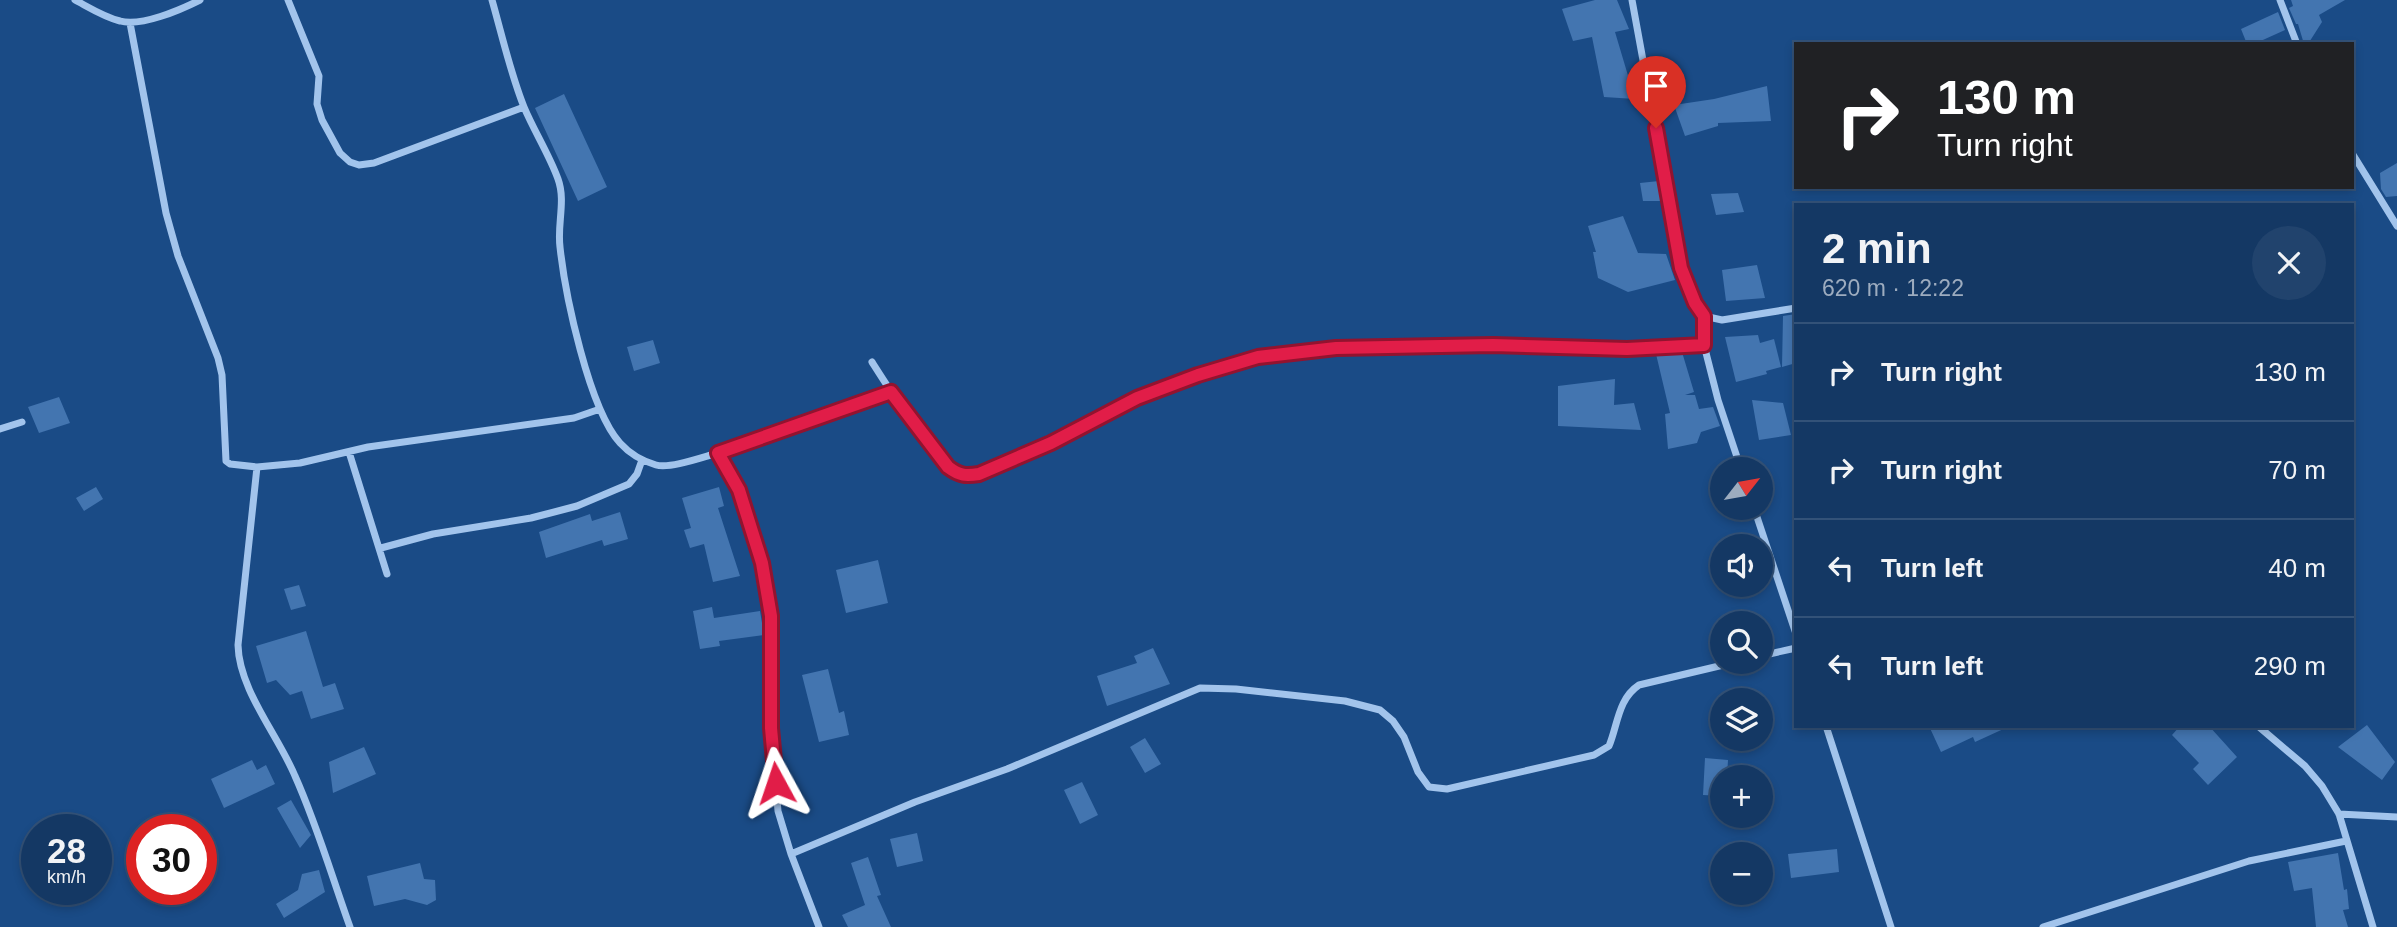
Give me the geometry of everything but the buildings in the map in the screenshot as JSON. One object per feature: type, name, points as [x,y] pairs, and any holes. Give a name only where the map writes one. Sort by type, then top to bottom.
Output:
[{"type":"street","points":[[75,0],[103,15],[130,23],[160,16],[200,0]]},
{"type":"street","points":[[288,0],[319,76],[317,104],[322,120],[341,153],[350,162],[359,165],[374,163],[524,107]]},
{"type":"street","points":[[492,0],[524,107],[559,180],[562,201],[559,244],[566,294],[600,409],[619,442],[641,462],[659,466],[718,453],[891,392]]},
{"type":"street","points":[[1633,0],[1681,268],[1695,303],[1704,316],[1704,345],[1718,400],[1737,457]]},
{"type":"street","points":[[2280,0],[2296,42]]},
{"type":"street","points":[[130,23],[166,213],[178,256],[218,358],[222,375],[225,457],[230,464],[257,467],[300,463],[368,447],[575,418],[600,409]]},
{"type":"street","points":[[2354,156],[2397,226]]},
{"type":"street","points":[[1704,316],[1722,320],[1794,307]]},
{"type":"street","points":[[872,362],[891,392],[948,467],[958,475],[967,476],[979,474],[1051,443],[1137,398],[1198,375],[1258,357],[1336,348],[1493,345],[1627,349],[1704,345]]},
{"type":"street","points":[[0,429],[22,422]]},
{"type":"street","points":[[349,452],[387,574]]},
{"type":"street","points":[[718,453],[739,490],[762,563],[771,616],[771,728],[778,811],[819,927]]},
{"type":"street","points":[[381,548],[433,534],[531,518],[577,506],[624,486],[637,474],[641,462]]},
{"type":"street","points":[[257,467],[245,565],[239,656],[256,702],[296,778],[350,927]]},
{"type":"street","points":[[1758,520],[1794,628]]},
{"type":"street","points":[[1773,653],[1794,648]]},
{"type":"street","points":[[791,854],[915,802],[1007,769],[1200,688],[1236,689],[1345,701],[1380,710],[1393,721],[1404,737],[1418,772],[1429,787],[1447,789],[1594,755],[1609,746],[1622,704],[1629,692],[1639,685],[1710,668]]},
{"type":"street","points":[[1827,728],[1891,927]]},
{"type":"street","points":[[2260,728],[2305,766],[2322,786],[2339,814],[2373,927]]},
{"type":"street","points":[[2339,814],[2397,817]]},
{"type":"street","points":[[2043,927],[2249,861],[2346,841]]},
{"type":"route","points":[[776,783],[771,728],[771,616],[762,563],[739,490],[718,453],[891,392],[948,467],[958,475],[967,476],[979,474],[1051,443],[1137,398],[1198,375],[1258,357],[1336,348],[1493,345],[1627,349],[1704,345],[1704,316],[1695,303],[1681,268],[1656,128]]}]
